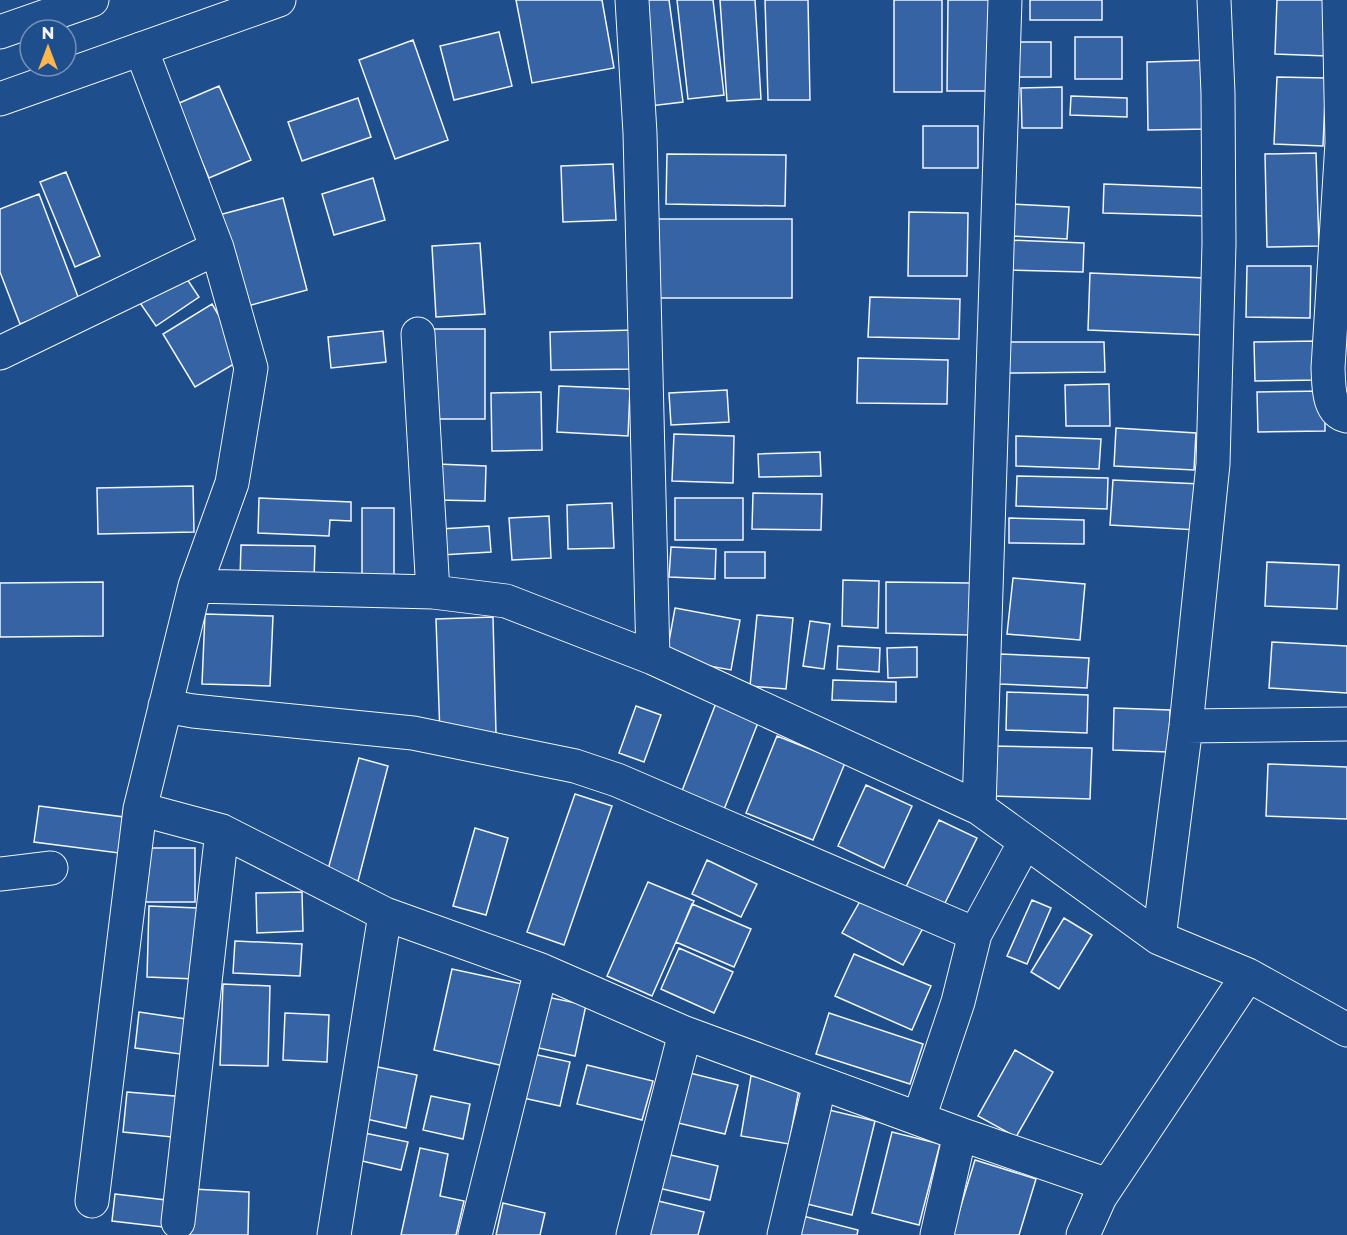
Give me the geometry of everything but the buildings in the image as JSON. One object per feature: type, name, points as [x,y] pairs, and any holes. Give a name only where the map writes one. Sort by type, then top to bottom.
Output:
[{"type":"street","points":[[0,32],[92,0]]},
{"type":"street","points":[[0,99],[279,0]]},
{"type":"street","points":[[632,0],[640,133],[653,658]]},
{"type":"street","points":[[979,808],[1005,0]]},
{"type":"street","points":[[1159,938],[1186,726],[1213,464],[1219,244],[1218,93],[1214,0]]},
{"type":"street","points":[[1339,0],[1344,142],[1328,368],[1329,391],[1333,405],[1342,416],[1347,416]]},
{"type":"street","points":[[92,1201],[140,809],[195,586],[232,483],[251,368],[217,248],[141,49]]},
{"type":"street","points":[[0,353],[217,248]]},
{"type":"street","points":[[418,334],[433,592]]},
{"type":"street","points":[[195,586],[433,592],[506,601],[653,658],[979,808],[1159,938],[1248,975],[1347,1030]]},
{"type":"street","points":[[165,706],[193,711],[413,733],[575,766],[617,780],[975,934]]},
{"type":"street","points":[[1186,726],[1347,724]]},
{"type":"street","points":[[140,809],[222,831],[385,914],[541,970],[685,1033],[960,1134],[1108,1185]]},
{"type":"street","points":[[178,1222],[222,831]]},
{"type":"street","points":[[919,1118],[958,1002],[975,934],[1025,842]]},
{"type":"street","points":[[0,874],[51,868]]},
{"type":"street","points":[[334,1235],[385,914]]},
{"type":"street","points":[[475,1235],[541,970]]},
{"type":"street","points":[[1083,1235],[1100,1197],[1248,975]]},
{"type":"street","points":[[633,1235],[685,1033]]},
{"type":"street","points":[[784,1235],[820,1083]]},
{"type":"street","points":[[937,1235],[960,1134]]}]
